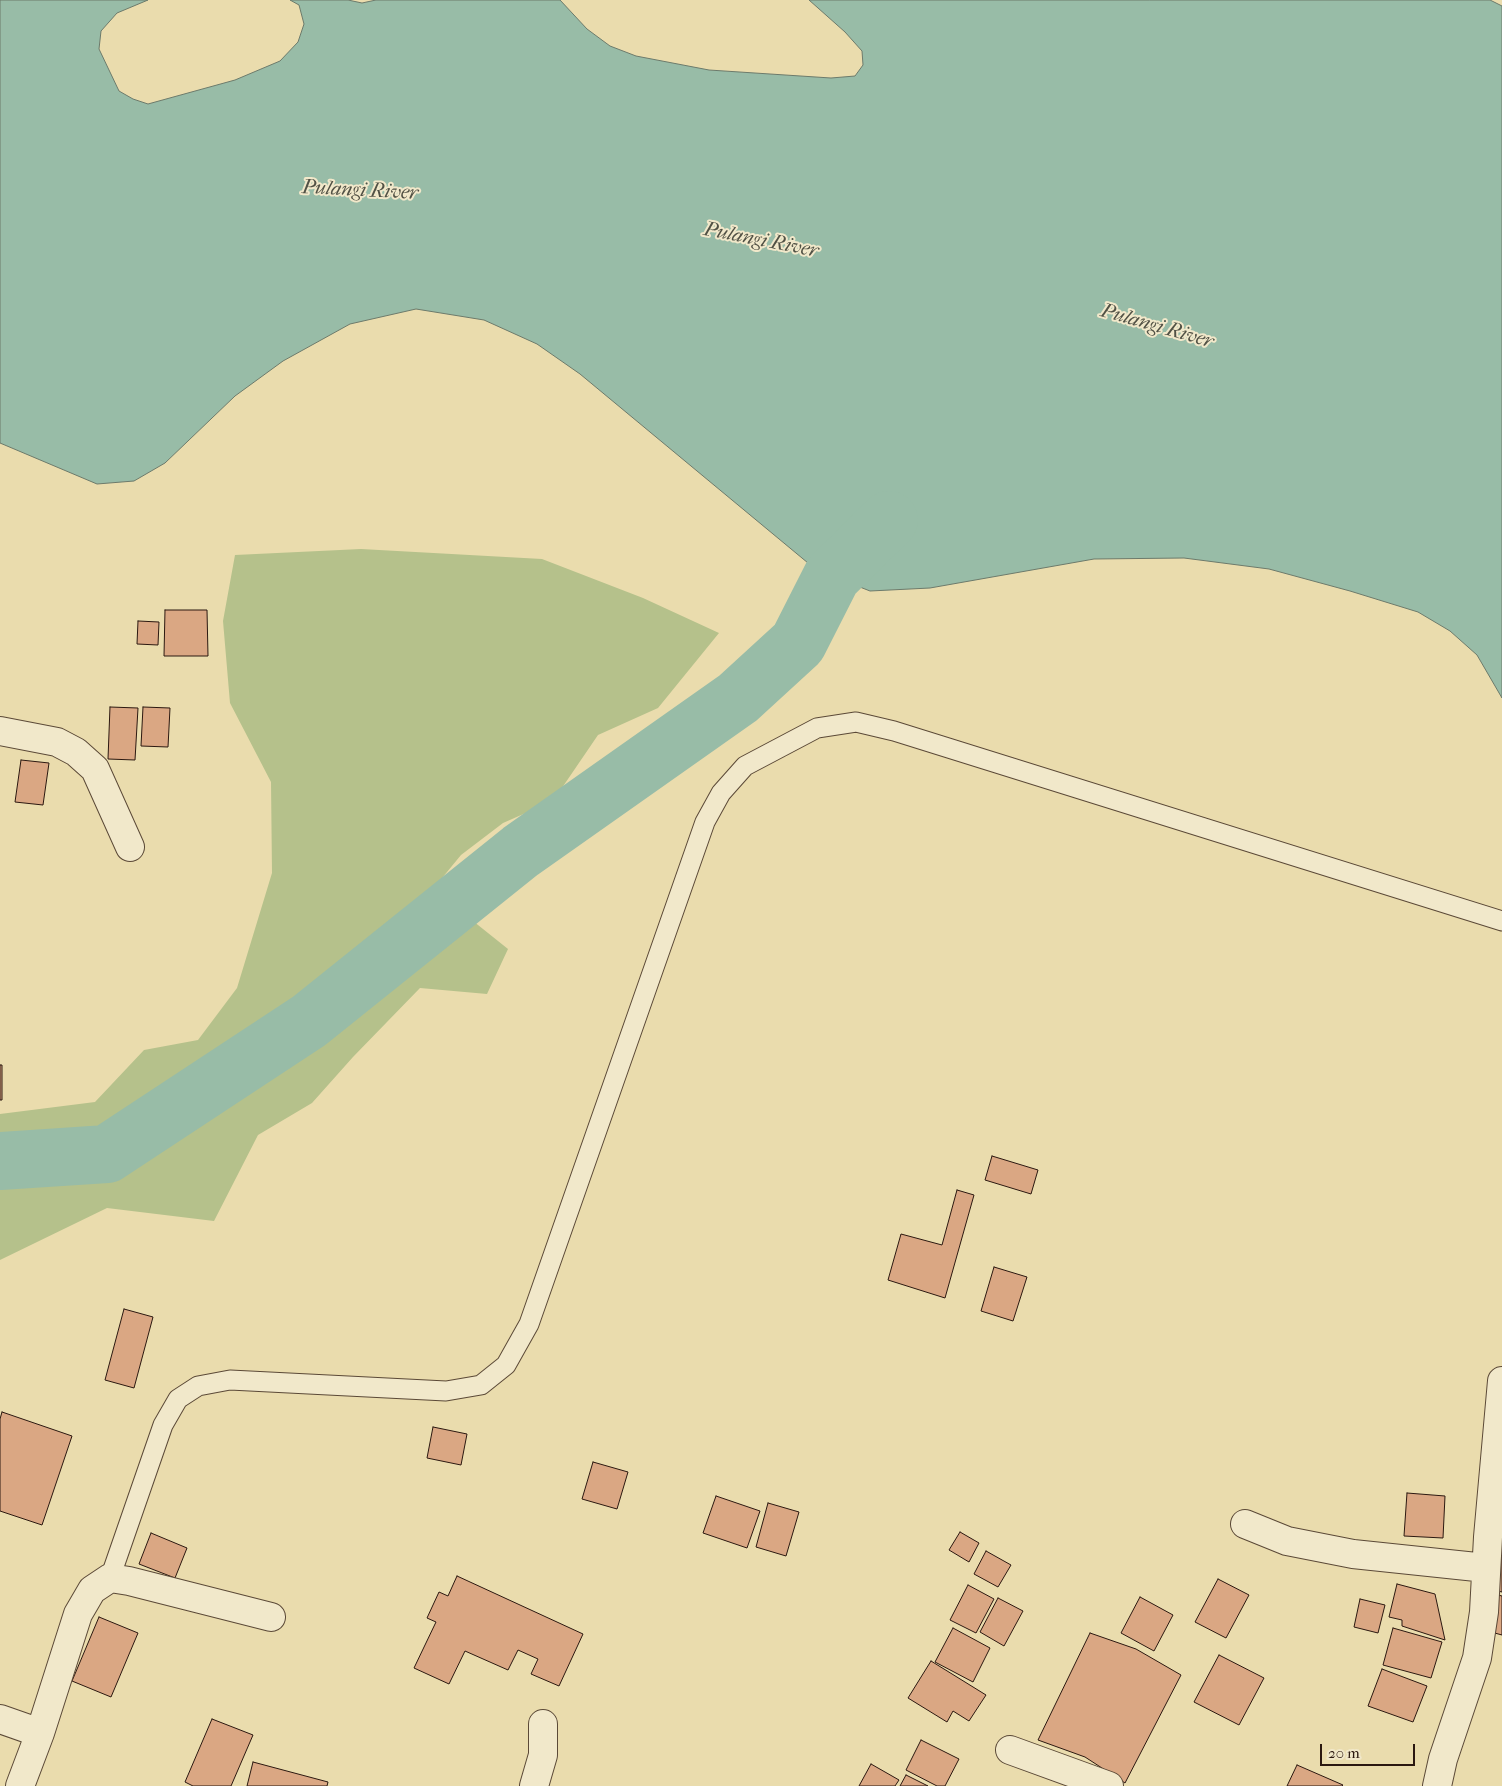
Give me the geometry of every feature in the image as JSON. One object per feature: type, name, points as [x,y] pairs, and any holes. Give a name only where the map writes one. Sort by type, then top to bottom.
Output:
[{"type":"street","points":[[0,731],[57,742],[76,752],[95,769],[130,847]]},
{"type":"street","points":[[1437,1786],[1443,1759],[1477,1658],[1484,1612],[1502,1381]]},
{"type":"street","points":[[1245,1524],[1286,1541],[1320,1548],[1353,1554],[1486,1568]]},
{"type":"street","points":[[20,1786],[40,1733],[78,1614],[92,1590],[110,1578],[129,1580],[271,1617]]},
{"type":"street","points":[[0,1719],[40,1733]]},
{"type":"street","points":[[534,1786],[543,1755],[543,1724]]},
{"type":"street","points":[[1010,1750],[1109,1786]]},
{"type":"lane","points":[[110,1578],[163,1425],[178,1399],[198,1386],[230,1380],[446,1391],[482,1385],[506,1365],[529,1324],[705,822],[721,794],[745,766],[817,728],[856,722],[894,731],[1502,921]]},
{"type":"shaded area","points":[[361,549],[542,559],[643,598],[719,633],[658,708],[598,735],[553,801],[503,823],[461,855],[433,889],[508,949],[487,994],[420,988],[353,1057],[312,1103],[258,1135],[214,1221],[107,1208],[0,1260],[0,1114],[95,1102],[144,1050],[198,1040],[237,988],[272,873],[271,782],[230,703],[223,621],[235,555]]},
{"type":"water","name":"Pulangi River","points":[[0,0],[148,0],[117,13],[101,31],[99,49],[119,91],[133,99],[148,104],[235,80],[280,61],[298,42],[304,24],[299,5],[290,0],[348,0],[362,3],[376,0],[560,0],[587,29],[610,46],[636,56],[709,70],[831,78],[855,76],[863,65],[862,51],[845,32],[809,0],[1490,0],[1502,6],[1502,698],[1477,655],[1450,631],[1418,612],[1269,569],[1184,558],[1094,559],[930,588],[870,591],[832,576],[808,563],[580,374],[537,344],[484,320],[416,309],[350,324],[283,361],[235,396],[165,463],[134,481],[97,484],[0,443]]},
{"type":"building","points":[[165,610],[207,610],[208,656],[164,656]]},
{"type":"building","points":[[138,621],[159,622],[158,645],[137,644]]},
{"type":"building","points":[[110,707],[138,708],[135,760],[108,759]]},
{"type":"building","points":[[143,707],[170,708],[168,747],[141,746]]},
{"type":"building","points":[[21,760],[49,763],[43,805],[15,802]]},
{"type":"building","points":[[0,1065],[2,1065],[2,1100],[0,1100]]},
{"type":"building","points":[[992,1156],[1038,1170],[1031,1194],[985,1180]]},
{"type":"building","points":[[957,1190],[974,1195],[945,1298],[888,1280],[901,1234],[942,1245]]},
{"type":"building","points":[[994,1267],[1027,1277],[1013,1321],[981,1311]]},
{"type":"building","points":[[124,1309],[153,1317],[134,1388],[105,1380]]},
{"type":"building","points":[[2,1412],[72,1436],[42,1525],[0,1511],[0,1419]]},
{"type":"building","points":[[433,1427],[467,1434],[461,1465],[427,1458]]},
{"type":"building","points":[[593,1462],[628,1472],[617,1509],[582,1499]]},
{"type":"building","points":[[1407,1493],[1445,1496],[1443,1538],[1404,1536]]},
{"type":"building","points":[[716,1496],[760,1511],[747,1548],[703,1533]]},
{"type":"building","points":[[768,1503],[799,1512],[786,1556],[756,1547]]},
{"type":"building","points":[[960,1532],[979,1543],[969,1562],[949,1550]]},
{"type":"building","points":[[151,1533],[187,1548],[175,1578],[139,1564]]},
{"type":"building","points":[[986,1551],[1011,1565],[998,1587],[974,1574]]},
{"type":"building","points":[[1502,1551],[1502,1592],[1494,1590]]},
{"type":"building","points":[[457,1576],[583,1634],[559,1686],[531,1674],[538,1659],[518,1650],[508,1670],[465,1651],[449,1684],[414,1668],[436,1622],[427,1618],[439,1592],[448,1596]]},
{"type":"building","points":[[1218,1579],[1249,1595],[1226,1638],[1195,1622]]},
{"type":"building","points":[[1397,1584],[1435,1594],[1445,1640],[1402,1626],[1402,1620],[1389,1617]]},
{"type":"building","points":[[968,1585],[994,1599],[976,1633],[950,1620]]},
{"type":"building","points":[[1498,1595],[1502,1596],[1502,1635],[1491,1632]]},
{"type":"building","points":[[1140,1597],[1173,1615],[1154,1651],[1121,1633]]},
{"type":"building","points":[[998,1598],[1023,1611],[1004,1646],[980,1632]]},
{"type":"building","points":[[1360,1599],[1385,1605],[1378,1633],[1354,1627]]},
{"type":"building","points":[[99,1617],[138,1633],[111,1697],[72,1681]]},
{"type":"building","points":[[953,1628],[990,1648],[973,1682],[935,1662]]},
{"type":"building","points":[[1393,1628],[1442,1642],[1431,1678],[1383,1665]]},
{"type":"building","points":[[1090,1633],[1136,1649],[1181,1675],[1125,1783],[1085,1757],[1038,1740]]},
{"type":"building","points":[[1219,1655],[1264,1678],[1239,1725],[1194,1702]]},
{"type":"building","points":[[931,1661],[986,1695],[969,1721],[953,1711],[947,1722],[908,1698]]},
{"type":"building","points":[[1382,1669],[1427,1686],[1413,1722],[1368,1706]]},
{"type":"building","points":[[212,1719],[253,1735],[231,1786],[193,1786],[185,1782]]},
{"type":"building","points":[[921,1740],[959,1759],[945,1786],[937,1786],[906,1770]]},
{"type":"building","points":[[253,1762],[328,1782],[327,1786],[247,1786]]},
{"type":"building","points":[[871,1764],[899,1780],[895,1786],[859,1786]]},
{"type":"building","points":[[1297,1765],[1343,1785],[1287,1786]]},
{"type":"building","points":[[906,1775],[928,1786],[900,1786]]},
{"type":"waterway","points":[[0,1161],[107,1154],[309,1021],[521,851],[738,698],[798,643],[832,576],[889,520]]}]
